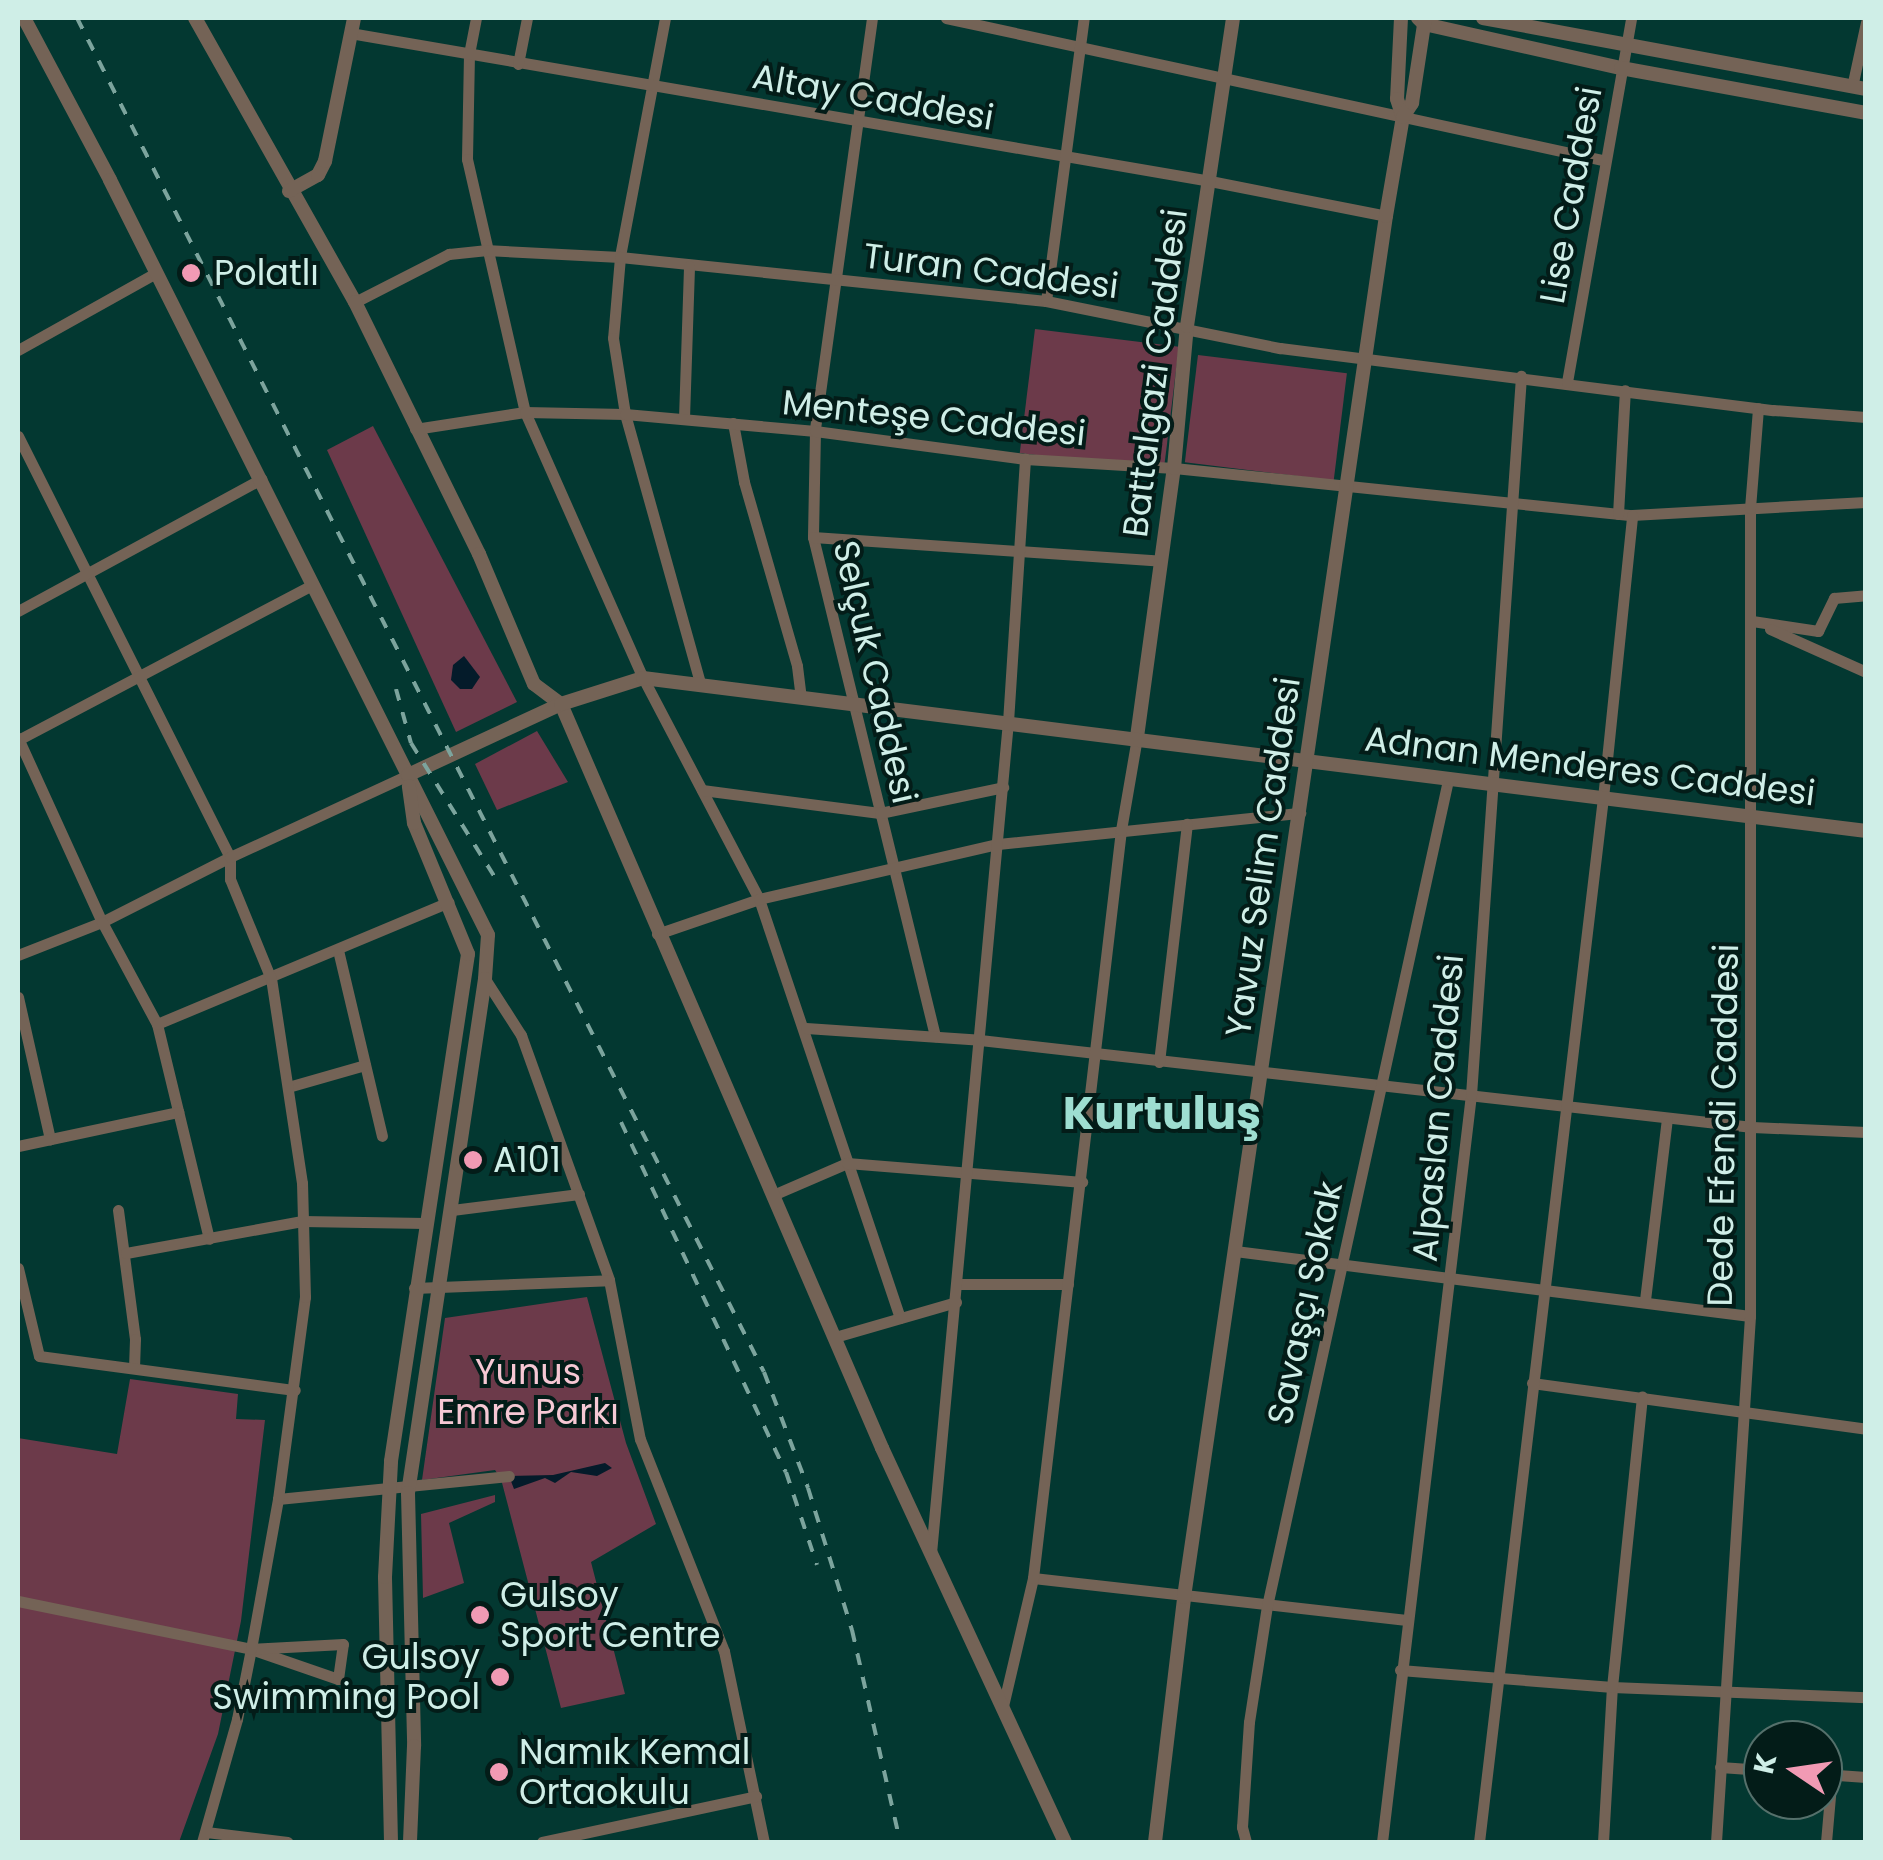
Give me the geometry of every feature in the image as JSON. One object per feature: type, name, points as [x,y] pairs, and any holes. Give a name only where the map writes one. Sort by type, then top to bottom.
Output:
[{"type":"street","points":[[24,18],[110,180],[488,935],[485,980],[410,1486],[414,1746],[410,1842]]},
{"type":"street","points":[[195,18],[289,191],[355,302],[480,554],[534,684],[561,704],[657,934],[931,1553],[1065,1842]]},
{"type":"street","points":[[476,18],[469,54],[466,159],[525,412],[643,678],[759,899],[806,1028],[900,1318]]},
{"type":"street","points":[[518,64],[527,18]]},
{"type":"street","points":[[666,18],[620,257],[612,338],[625,414],[700,686]]},
{"type":"street","name":"Selçuk Caddesi","points":[[872,18],[839,280],[815,432],[813,537],[934,1036]]},
{"type":"street","points":[[946,18],[1603,160]]},
{"type":"street","points":[[1046,302],[1084,18]]},
{"type":"street","name":"Battalgazi Caddesi","points":[[1137,737],[1229,18]]},
{"type":"street","name":"Yavuz Selim Caddesi","points":[[1401,18],[1397,99],[1403,118]]},
{"type":"street","points":[[1483,18],[1859,88],[1866,22]]},
{"type":"street","name":"Lise Caddesi","points":[[1567,382],[1630,18]]},
{"type":"street","points":[[1422,20],[1621,68],[1866,113]]},
{"type":"street","name":"Yavuz Selim Caddesi","points":[[1155,1842],[1184,1597],[1386,216],[1403,118],[1412,103],[1422,20]]},
{"type":"street","points":[[289,191],[318,176],[325,161],[352,25]]},
{"type":"street","name":"Altay Caddesi","points":[[352,25],[518,64],[1210,181],[1386,216]]},
{"type":"street","name":"Turan Caddesi","points":[[355,302],[449,254],[485,250],[620,257],[1046,302],[1187,326],[1280,348],[1758,408],[1866,417]]},
{"type":"street","points":[[684,418],[689,266]]},
{"type":"street","points":[[18,350],[154,274]]},
{"type":"street","name":"Alpaslan Caddesi","points":[[1382,1842],[1472,1095],[1490,784],[1521,376]]},
{"type":"street","points":[[1478,1842],[1604,798],[1625,515],[1625,390]]},
{"type":"street","name":"Dede Efendi Caddesi","points":[[1716,1842],[1750,1316],[1750,508],[1758,408]]},
{"type":"street","name":"Menteşe Caddesi","points":[[415,428],[525,412],[684,418],[1025,459],[1174,468],[1346,489],[1625,515],[1866,502]]},
{"type":"street","points":[[733,423],[744,482],[797,666],[801,698]]},
{"type":"street","points":[[18,436],[230,857],[230,880],[271,980],[302,1183],[305,1297],[295,1390],[251,1649],[204,1837],[288,1842]]},
{"type":"street","points":[[931,1553],[1003,787],[1025,459]]},
{"type":"street","points":[[18,611],[261,480]]},
{"type":"street","points":[[813,537],[1161,561]]},
{"type":"street","points":[[210,1238],[157,1024],[102,922],[18,739],[310,586]]},
{"type":"street","points":[[1752,621],[1818,631],[1834,598],[1866,596]]},
{"type":"street","points":[[1752,621],[1866,672]]},
{"type":"street","points":[[18,955],[102,922],[230,857],[561,704],[643,678]]},
{"type":"street","name":"Adnan Menderes Caddesi","points":[[643,678],[1866,831]]},
{"type":"street","points":[[1003,1706],[1033,1578],[1121,830],[1137,737]]},
{"type":"street","points":[[391,1842],[386,1576],[390,1490],[414,1288],[454,1066],[468,954],[414,824],[408,775]]},
{"type":"street","name":"Savaşçı Sokak","points":[[1246,1842],[1242,1827],[1249,1722],[1266,1606],[1448,780]]},
{"type":"street","points":[[702,790],[880,813],[1003,787]]},
{"type":"street","points":[[657,934],[759,899],[998,844],[1300,813]]},
{"type":"street","points":[[1158,1062],[1186,824]]},
{"type":"street","points":[[157,1024],[271,980],[448,902]]},
{"type":"street","points":[[338,950],[382,1136]]},
{"type":"street","points":[[485,980],[521,1035],[609,1280],[640,1438],[724,1650],[764,1842]]},
{"type":"street","points":[[18,997],[50,1139]]},
{"type":"street","points":[[806,1028],[980,1040],[1752,1127],[1866,1132]]},
{"type":"street","points":[[288,1088],[365,1064]]},
{"type":"street","points":[[18,1146],[178,1112]]},
{"type":"street","points":[[1645,1300],[1667,1118]]},
{"type":"street","points":[[773,1195],[847,1163],[1082,1182]]},
{"type":"street","points":[[452,1210],[580,1194]]},
{"type":"street","points":[[118,1210],[126,1253],[134,1368]]},
{"type":"street","points":[[126,1253],[302,1221],[425,1223]]},
{"type":"street","points":[[1235,1251],[1750,1316]]},
{"type":"street","points":[[18,1268],[39,1356],[295,1390]]},
{"type":"street","points":[[414,1288],[609,1280]]},
{"type":"street","points":[[958,1284],[1068,1284]]},
{"type":"street","points":[[835,1336],[956,1302]]},
{"type":"street","points":[[1532,1383],[1866,1430]]},
{"type":"street","points":[[1603,1842],[1612,1686],[1642,1398]]},
{"type":"street","points":[[278,1499],[510,1476]]},
{"type":"street","points":[[1033,1578],[1407,1620]]},
{"type":"street","points":[[18,1602],[251,1649],[338,1680],[343,1644],[251,1649]]},
{"type":"street","points":[[1400,1670],[1612,1686],[1866,1698]]},
{"type":"street","points":[[1720,1767],[1743,1769]]},
{"type":"street","points":[[542,1842],[756,1796]]},
{"type":"street","points":[[623,1826],[625,1842]]},
{"type":"green space","points":[[1035,329],[1179,347],[1164,471],[1020,453]]},
{"type":"green space","points":[[1198,355],[1347,373],[1334,480],[1185,462]]},
{"type":"green space","points":[[373,426],[517,702],[456,732],[327,450]]},
{"type":"green space","points":[[537,731],[568,782],[497,810],[475,764]]},
{"type":"green space","name":"Yunus Emre Parkı","points":[[587,1297],[626,1443],[656,1524],[591,1562],[625,1694],[561,1708],[501,1479],[495,1470],[422,1480],[445,1318]]},
{"type":"green space","points":[[130,1379],[238,1394],[236,1419],[265,1420],[241,1621],[218,1734],[179,1842],[18,1842],[18,1438],[117,1454]]},
{"type":"green space","points":[[495,1495],[495,1502],[449,1523],[464,1583],[423,1598],[421,1514]]},
{"type":"water","points":[[464,656],[480,677],[472,689],[460,689],[451,680],[453,665]]},
{"type":"water","points":[[605,1463],[612,1468],[597,1476],[571,1472],[555,1483],[545,1478],[514,1489],[509,1476],[553,1475]]},
{"type":"railway","points":[[77,18],[764,1372],[808,1488],[852,1630],[900,1842]]},
{"type":"railway","points":[[396,689],[411,743],[498,882]]},
{"type":"railway","points":[[621,1122],[786,1472],[817,1565]]},
{"type":"place","name":"Polatlı","points":[[191,273]]},
{"type":"place","name":"A101","points":[[473,1160]]},
{"type":"place","name":"Gulsoy Sport Centre","points":[[480,1615]]},
{"type":"place","name":"Gulsoy Swimming Pool","points":[[500,1677]]},
{"type":"place","name":"Namık Kemal Ortaokulu","points":[[499,1772]]},
{"type":"district","name":"Kurtuluş","points":[[1162,1114]]}]
